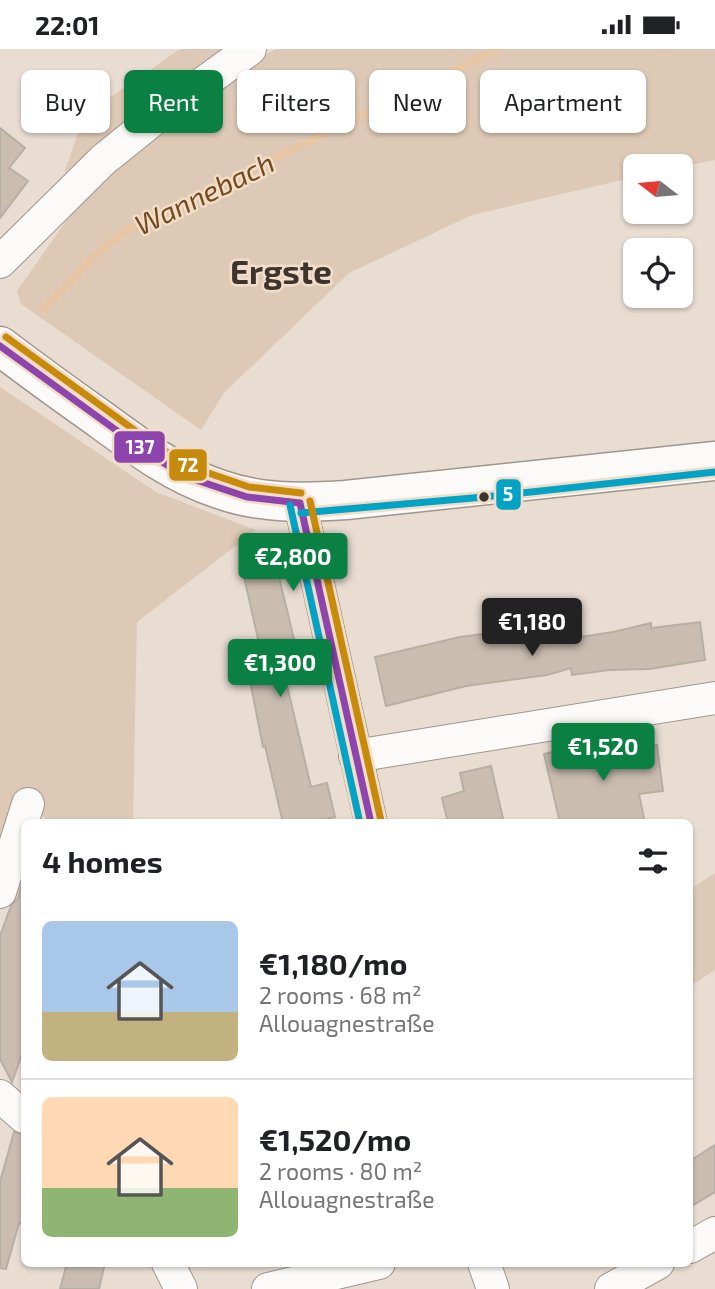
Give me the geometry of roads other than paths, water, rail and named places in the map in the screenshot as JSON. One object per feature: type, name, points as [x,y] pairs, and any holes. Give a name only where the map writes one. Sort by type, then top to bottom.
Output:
[{"type":"main road","points":[[0,347],[149,454],[187,477],[247,497],[300,503],[483,487],[715,461]]},
{"type":"street","points":[[0,262],[103,160],[250,49]]},
{"type":"street","points":[[300,503],[371,819]]},
{"type":"street","points":[[355,756],[715,698]]},
{"type":"street","points":[[24,819],[29,804]]},
{"type":"street","points":[[0,892],[21,828]]},
{"type":"street","points":[[0,1096],[21,1114]]},
{"type":"street","points":[[693,1245],[715,1233]]},
{"type":"street","points":[[170,1267],[181,1289]]},
{"type":"street","points":[[268,1289],[362,1267]]},
{"type":"street","points":[[485,1267],[493,1289]]},
{"type":"street","points":[[611,1289],[651,1267]]},
{"type":"waterway","name":"Wannebach","points":[[43,310],[97,253],[126,231],[498,49]]},
{"type":"district","name":"Ergste","points":[[281,271]]}]
